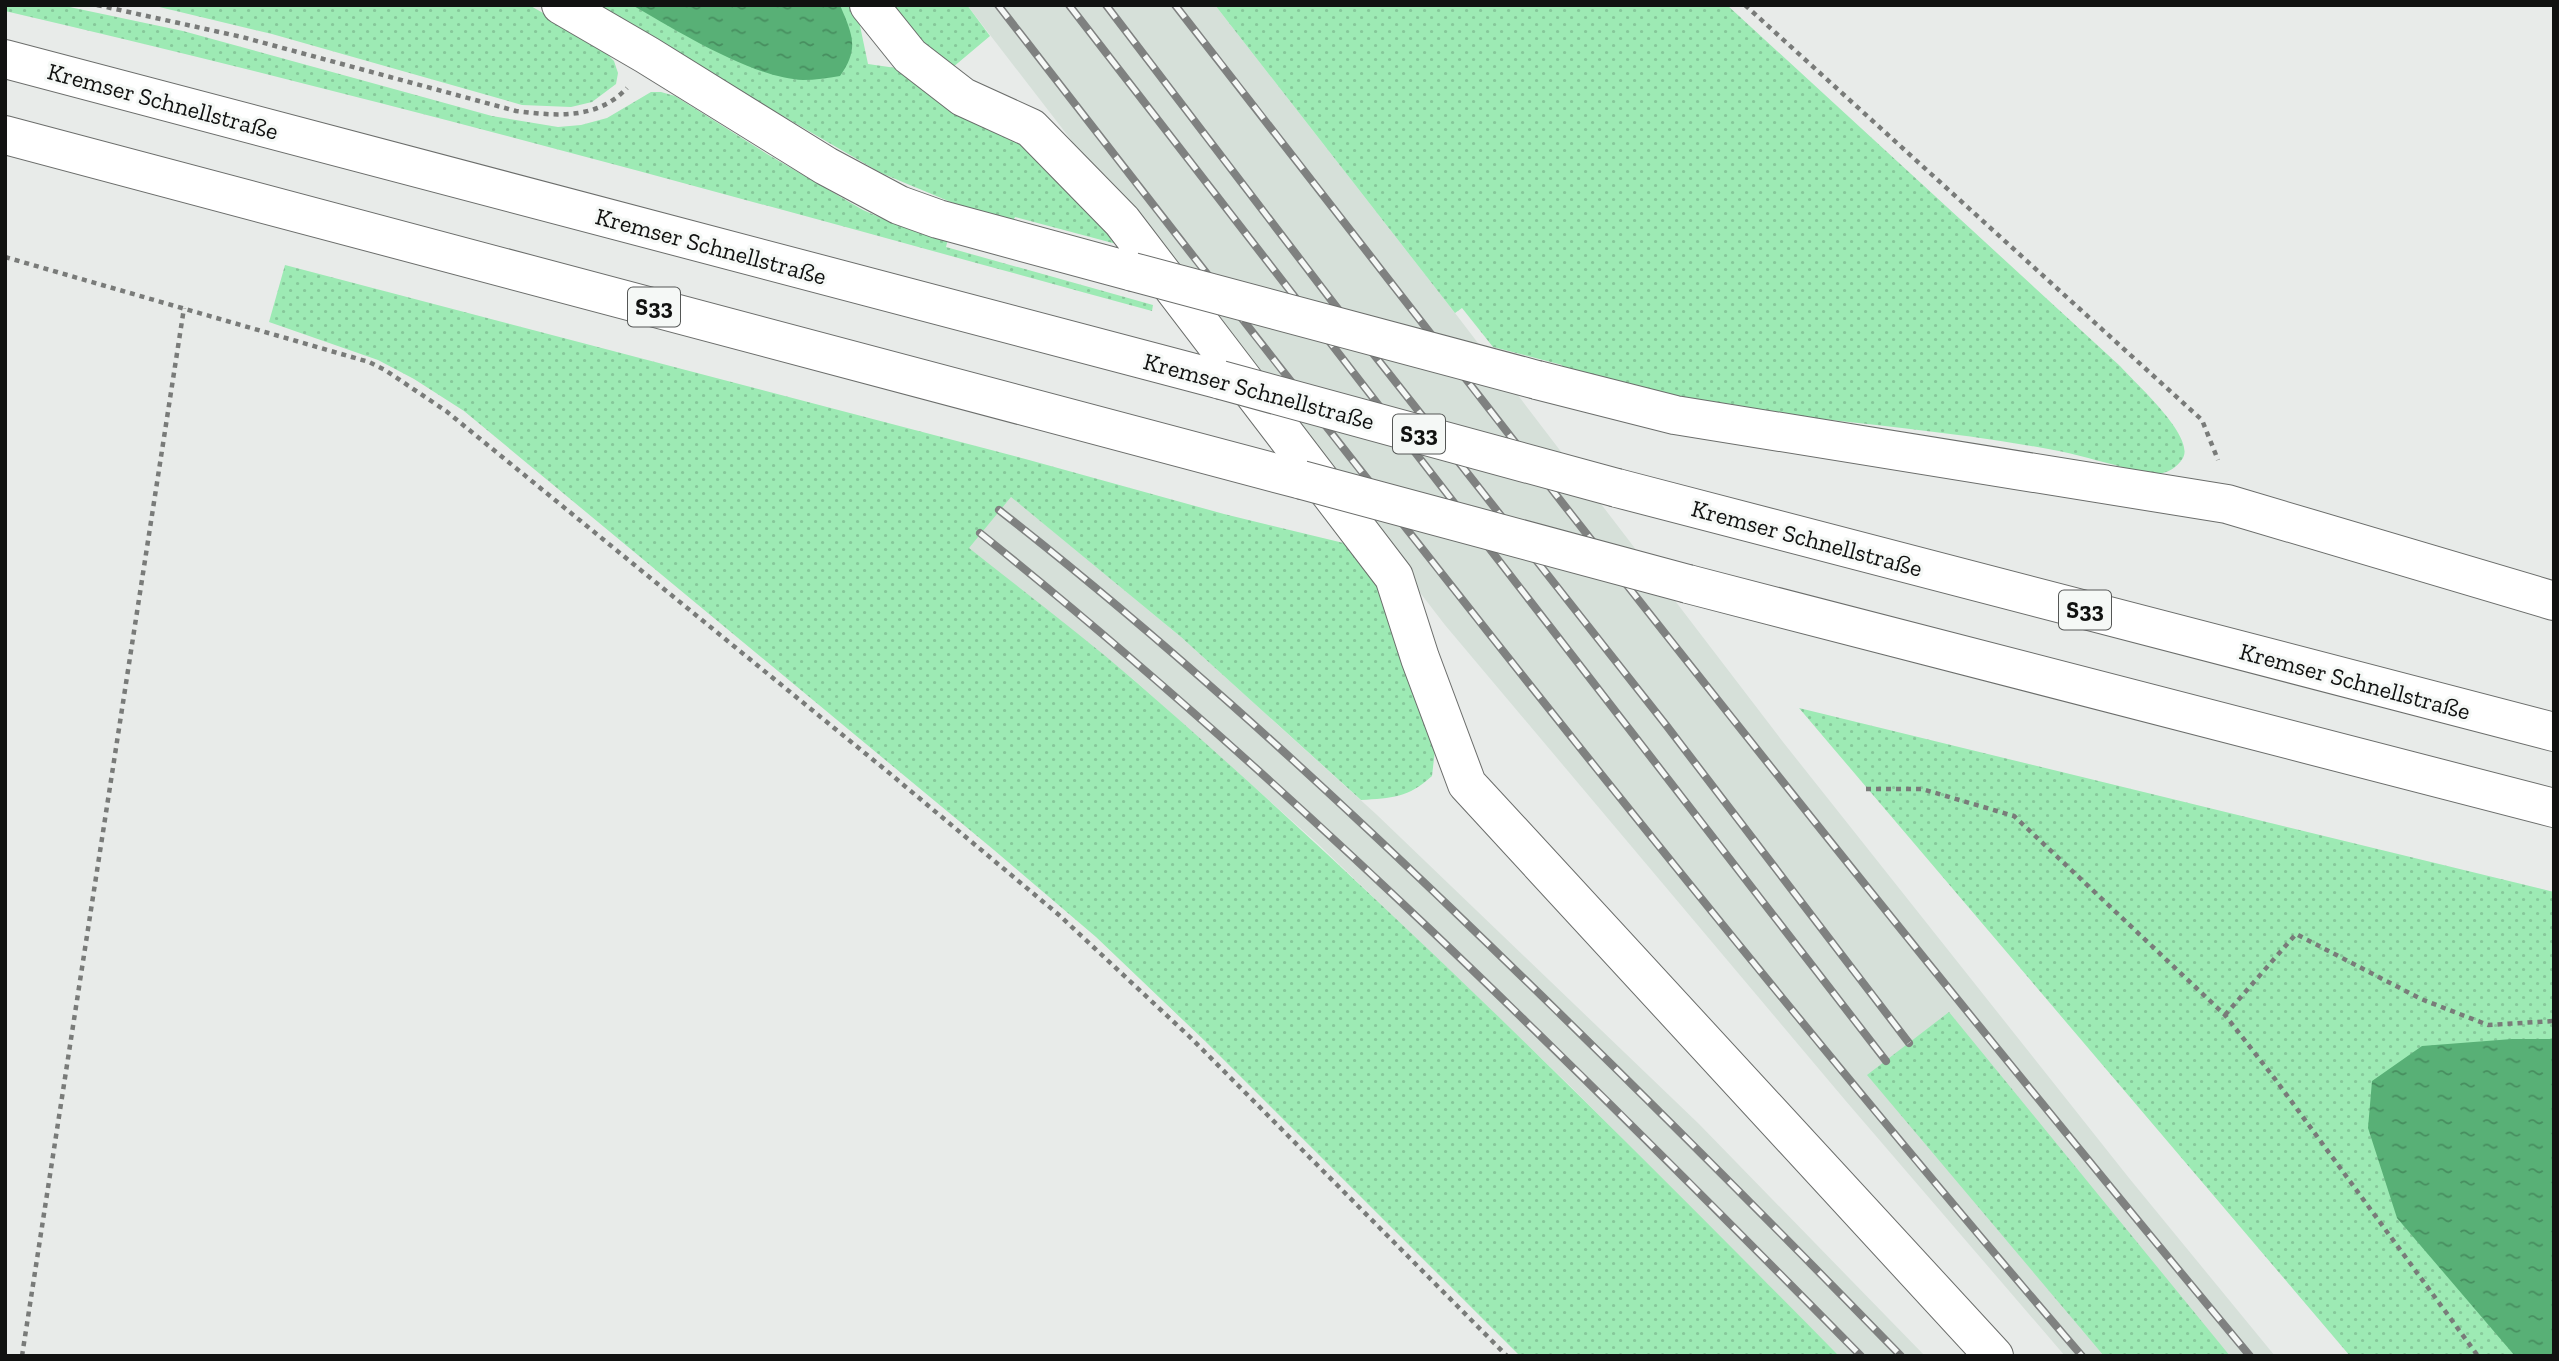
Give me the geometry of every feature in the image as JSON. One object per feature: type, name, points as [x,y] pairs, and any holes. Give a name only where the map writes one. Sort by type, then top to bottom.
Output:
[{"type":"main road","points":[[561,5],[826,166],[899,205],[938,219],[1675,415],[2227,504],[2554,601]]},
{"type":"main road","points":[[869,5],[910,56],[963,97],[1031,128],[1122,221],[1394,577],[1420,658],[1467,784],[1994,1356]]},
{"type":"main road","name":"Kremser Schnellstraße","points":[[5,59],[1221,380],[1617,488],[2554,732]]},
{"type":"main road","name":"S33","points":[[5,135],[1688,584],[2554,808]]},
{"type":"path","points":[[97,5],[243,37],[516,111],[554,116],[579,114],[610,104],[636,76],[647,55]]},
{"type":"path","points":[[1745,5],[2202,420],[2216,453],[2227,504]]},
{"type":"path","points":[[5,257],[369,362],[446,411],[1059,915],[1192,1039],[1507,1356]]},
{"type":"path","points":[[22,1356],[184,308]]},
{"type":"path","points":[[1866,789],[1922,789],[2014,816],[2225,1015],[2478,1356]]},
{"type":"path","points":[[2225,1015],[2297,934],[2421,999],[2488,1025],[2554,1021]]},
{"type":"shaded area","points":[[5,5],[60,5],[183,31],[492,116],[558,127],[581,125],[607,118],[651,92],[661,92],[675,96],[863,210],[888,221],[948,239],[946,247],[1153,305],[1152,311],[437,118],[5,11]]},
{"type":"shaded area","points":[[151,5],[529,5],[596,43],[614,61],[618,73],[616,84],[592,102],[571,107],[522,105],[272,34]]},
{"type":"shaded area","points":[[591,5],[852,5],[859,21],[868,64],[896,68],[1026,148],[1124,246],[1015,217],[1012,223],[970,210],[881,173]]},
{"type":"shaded area","points":[[883,5],[967,5],[990,36],[946,73]]},
{"type":"shaded area","points":[[967,5],[1215,5],[1783,742],[2129,1178],[2275,1356],[2065,1356],[1845,1100],[1445,625]]},
{"type":"shaded area","points":[[1215,5],[1727,5],[2120,366],[2172,424],[2184,448],[2183,458],[2168,471],[2146,474],[2061,452],[2008,442],[1795,416],[1660,393],[1562,371],[1562,365],[1493,347],[1462,308],[1455,313]]},
{"type":"shaded area","points":[[285,265],[1029,460],[1224,514],[1356,546],[1379,590],[1435,750],[1432,776],[1407,793],[1382,799],[1361,800],[1181,637],[1011,497],[969,548],[1116,665],[1317,845],[1581,1097],[1839,1356],[1520,1356],[1205,1041],[1096,937],[464,411],[378,360],[269,322]]},
{"type":"shaded area","points":[[1010,496],[1181,637],[1376,814],[1699,1124],[1925,1356],[1839,1356],[1568,1084],[1318,844],[1134,680],[968,548]]},
{"type":"shaded area","points":[[1799,708],[2554,892],[2554,1356],[2350,1356]]},
{"type":"shaded area","points":[[1949,1012],[2230,1356],[2104,1356],[1867,1075]]},
{"type":"water","points":[[632,5],[840,5],[851,33],[852,49],[840,76],[808,80],[783,77],[738,62]]},
{"type":"water","points":[[2512,1039],[2554,1039],[2554,1356],[2515,1356],[2397,1218],[2368,1128],[2372,1081],[2422,1046]]},
{"type":"railway","points":[[998,5],[1397,517],[1667,856],[1942,1191],[2082,1356]]},
{"type":"railway","points":[[1069,5],[1886,1061]]},
{"type":"railway","points":[[1106,5],[1338,309],[1666,725],[1909,1043]]},
{"type":"railway","points":[[1175,5],[1733,720],[2250,1356]]},
{"type":"railway","points":[[999,510],[1175,655],[1345,808],[1625,1077],[1901,1356]]},
{"type":"railway","points":[[980,533],[1096,629],[1322,829],[1541,1036],[1861,1356]]}]
